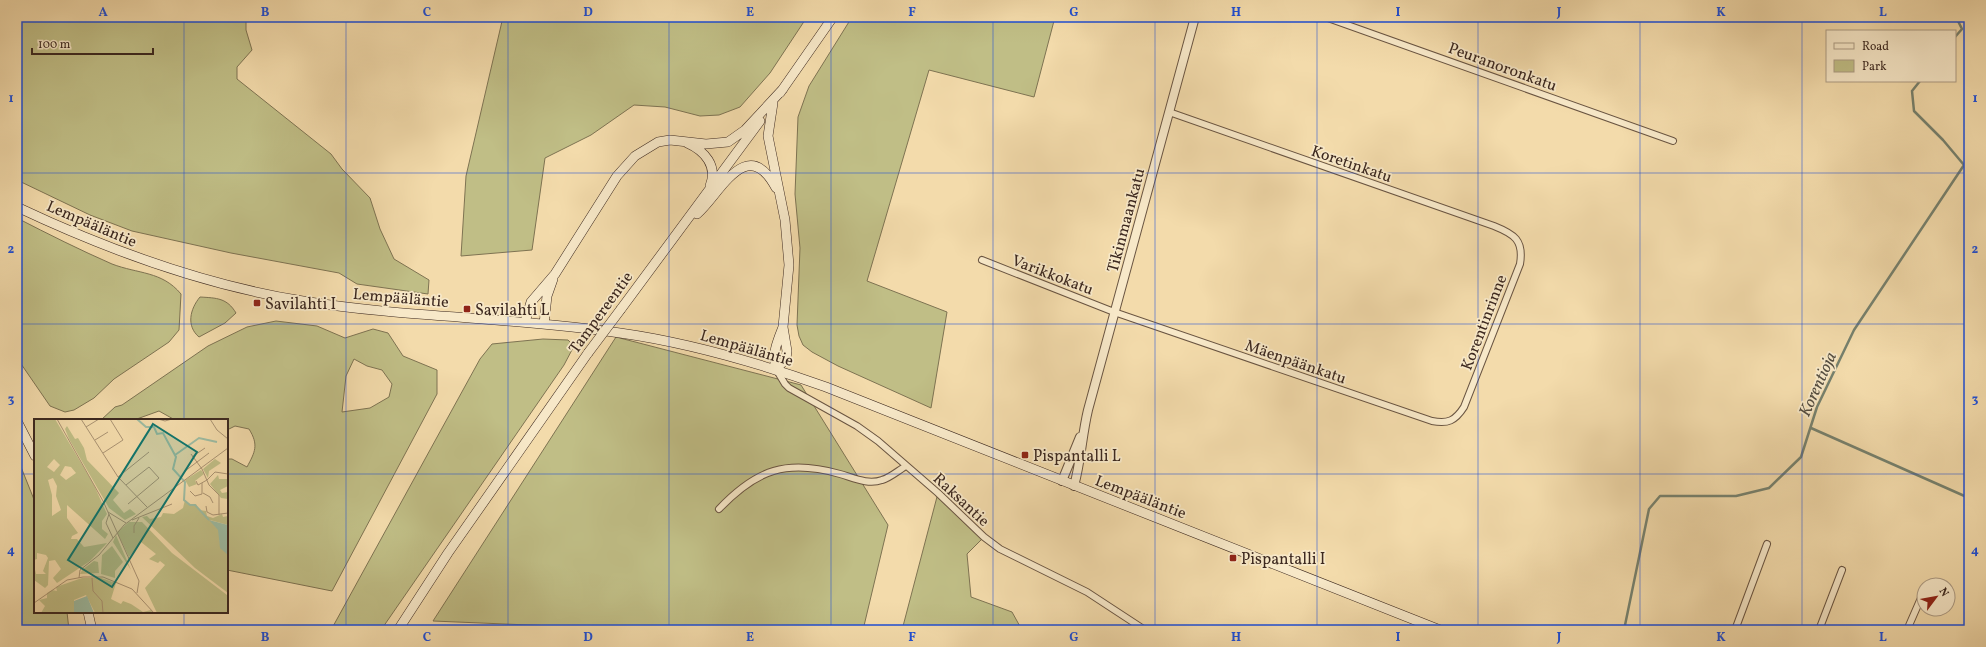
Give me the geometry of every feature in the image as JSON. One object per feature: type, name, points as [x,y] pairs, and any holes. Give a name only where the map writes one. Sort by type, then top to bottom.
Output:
[{"type":"main road","name":"Tampereentie","points":[[398,630],[448,553],[588,353],[773,103],[833,17]]},
{"type":"main road","points":[[525,322],[531,302],[555,274],[617,176],[635,156],[658,142],[682,141],[716,144],[734,140],[783,89]]},
{"type":"main road","points":[[773,103],[768,136],[782,204],[788,241],[789,265],[783,328],[787,351],[786,359],[776,369]]},
{"type":"main road","points":[[682,141],[703,152],[710,161],[713,176],[706,194]]},
{"type":"main road","points":[[681,228],[706,205],[728,177],[744,167],[750,166],[762,170],[772,182],[782,204]]},
{"type":"main road","name":"Lempääläntie","points":[[17,207],[91,240],[140,259],[192,276],[253,292],[345,307],[525,322],[619,332],[679,343],[738,357],[826,387],[1440,630]]},
{"type":"main road","points":[[544,324],[547,296],[555,274]]},
{"type":"main road","points":[[17,421],[34,454]]},
{"type":"main road","points":[[88,613],[92,630]]},
{"type":"street","name":"Tikinmaankatu","points":[[1074,486],[1079,468],[1083,430],[1114,312],[1196,17]]},
{"type":"street","name":"Peuranoronkatu","points":[[1325,17],[1673,141]]},
{"type":"street","name":"Koretinkatu","points":[[1169,112],[1494,226],[1509,232],[1521,246]]},
{"type":"street","name":"Korentinrinne","points":[[1464,407],[1520,264],[1521,246]]},
{"type":"street","name":"Varikkokatu","points":[[982,260],[1114,312]]},
{"type":"street","name":"Mäenpäänkatu","points":[[1114,312],[1432,421],[1443,423],[1452,421],[1459,415],[1464,407]]},
{"type":"street","name":"Raksantie","points":[[776,369],[785,384],[790,388],[857,426],[878,441],[938,493],[984,537],[1000,549],[1087,592],[1145,630]]},
{"type":"street","name":"Tikinmaankatu","points":[[1062,481],[1083,430]]},
{"type":"street","points":[[719,509],[752,479],[789,467],[813,468],[869,482],[883,480],[906,466]]},
{"type":"street","points":[[1735,630],[1767,544]]},
{"type":"street","points":[[1819,630],[1842,570]]},
{"type":"street","points":[[1907,630],[1916,608]]},
{"type":"green space","points":[[17,17],[246,17],[246,30],[252,50],[237,67],[237,79],[331,154],[342,169],[370,198],[380,229],[394,259],[429,280],[428,294],[357,284],[339,273],[231,253],[132,231],[90,215],[17,180]]},
{"type":"green space","points":[[503,17],[807,17],[770,73],[740,107],[719,115],[700,116],[665,107],[634,105],[591,135],[545,158],[532,250],[461,256],[466,176]]},
{"type":"green space","points":[[852,17],[1055,17],[1034,97],[929,70],[867,281],[947,312],[931,408],[838,366],[812,352],[803,345],[799,336],[797,325],[800,248],[795,194],[798,117],[809,86]]},
{"type":"green space","points":[[17,218],[112,264],[158,277],[166,281],[181,294],[179,330],[169,342],[114,379],[94,398],[74,410],[65,412],[50,406],[17,358]]},
{"type":"green space","points":[[200,297],[221,300],[229,304],[236,313],[225,323],[199,337],[192,328],[191,317],[194,307]]},
{"type":"green space","points":[[276,321],[317,326],[345,338],[373,329],[388,333],[403,356],[437,370],[437,394],[332,591],[228,570],[228,459],[232,459],[247,467],[255,448],[254,440],[249,429],[235,426],[228,430],[228,419],[173,419],[159,411],[137,419],[102,419],[115,407],[122,405],[208,346],[247,327]],"holes":[[[354,359],[367,366],[382,370],[392,384],[389,397],[370,408],[342,412],[346,376]]]},
{"type":"green space","points":[[616,337],[801,385],[888,525],[863,630],[649,630],[433,621]]},
{"type":"green space","points":[[543,339],[568,340],[574,346],[564,365],[381,630],[331,630],[480,359],[492,344]]},
{"type":"green space","points":[[17,457],[34,500],[34,613],[67,613],[69,630],[17,630]]},
{"type":"green space","points":[[938,493],[984,537],[967,554],[971,597],[1012,612],[1022,630],[902,630]]},
{"type":"waterway","name":"Korentioja","points":[[1956,17],[1962,29],[1956,36]]},
{"type":"waterway","name":"Korentioja","points":[[1624,630],[1649,509],[1660,496],[1736,496],[1769,488],[1801,457],[1817,407],[1854,330],[1964,165],[1943,140],[1914,111],[1912,91],[1919,82]]},
{"type":"waterway","points":[[1811,428],[1969,498]]},
{"type":"place","name":"Savilahti I","points":[[257,303]]},
{"type":"place","name":"Savilahti L","points":[[467,309]]},
{"type":"place","name":"Pispantalli L","points":[[1025,455]]},
{"type":"place","name":"Pispantalli I","points":[[1233,558]]}]
